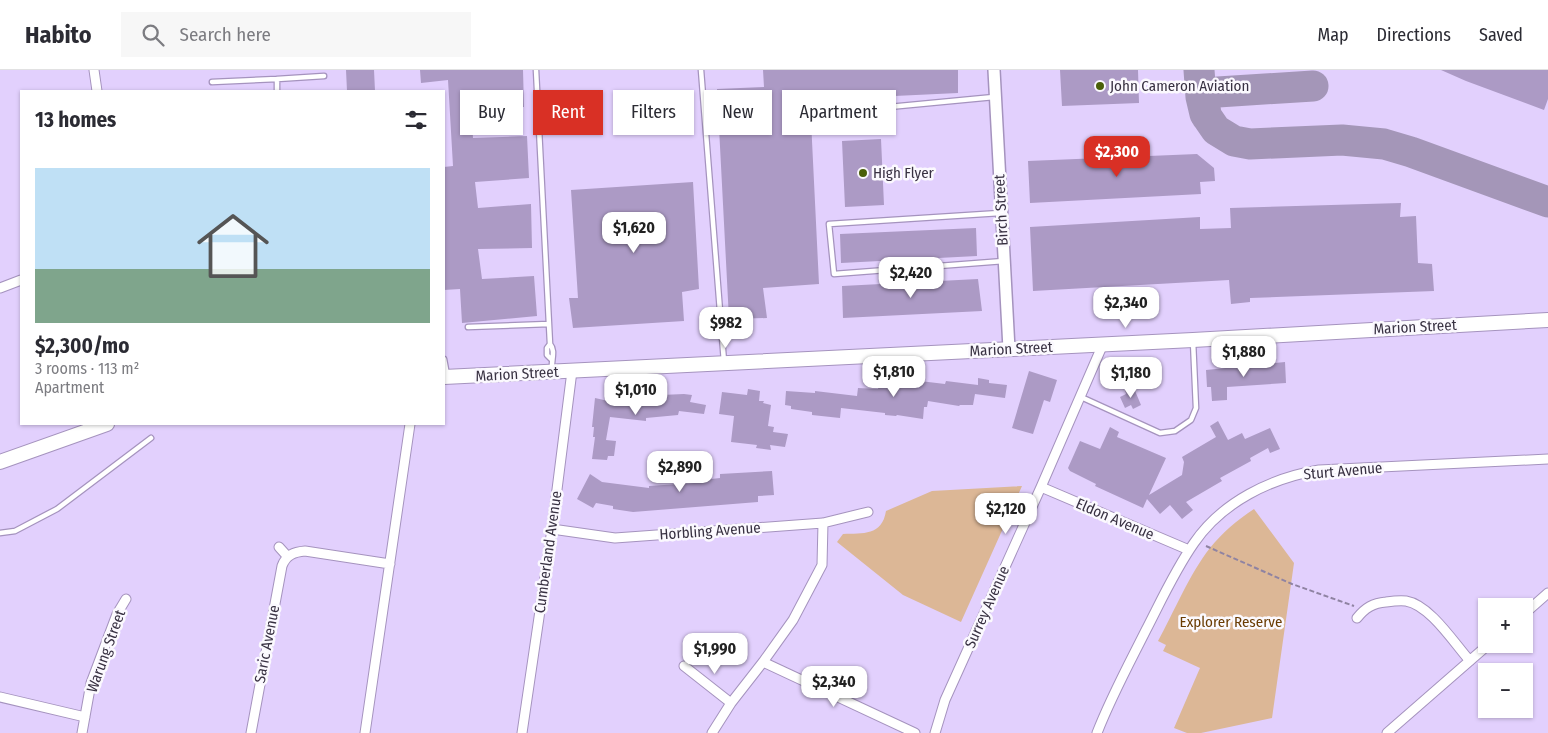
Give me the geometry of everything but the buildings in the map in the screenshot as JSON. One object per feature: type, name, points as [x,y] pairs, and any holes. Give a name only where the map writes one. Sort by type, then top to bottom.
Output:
[{"type":"main road","name":"Marion Street","points":[[445,377],[551,365],[572,371],[1548,320]]},
{"type":"main road","points":[[0,462],[104,425]]},
{"type":"street","points":[[94,70],[97,90]]},
{"type":"street","name":"Birch Street","points":[[994,70],[1009,349]]},
{"type":"street","points":[[0,288],[20,280]]},
{"type":"street","name":"Surrey Avenue","points":[[935,733],[945,700],[1081,398],[1103,344]]},
{"type":"street","name":"Cumberland Avenue","points":[[522,733],[552,530],[572,371]]},
{"type":"street","points":[[365,733],[410,425]]},
{"type":"street","name":"Sturt Avenue","points":[[1097,733],[1111,698],[1189,550],[1210,525],[1240,500],[1276,481],[1319,470],[1548,459]]},
{"type":"street","name":"Eldon Avenue","points":[[1041,487],[1189,550]]},
{"type":"street","name":"Horbling Avenue","points":[[552,530],[615,538],[822,523],[868,512]]},
{"type":"street","points":[[712,733],[731,702],[794,620],[822,565],[822,523]]},
{"type":"street","points":[[279,547],[288,557],[305,551],[390,564]]},
{"type":"street","name":"Saric Avenue","points":[[251,733],[282,566],[288,557]]},
{"type":"street","points":[[1533,606],[1548,593]]},
{"type":"street","name":"Warung Street","points":[[82,733],[91,683],[116,614],[126,599]]},
{"type":"street","points":[[1357,618],[1363,610],[1378,603],[1404,601],[1418,605],[1430,614],[1470,661]]},
{"type":"street","points":[[1387,733],[1479,653]]},
{"type":"street","points":[[763,662],[915,733]]},
{"type":"street","points":[[684,666],[731,702]]},
{"type":"street","points":[[0,697],[85,717]]},
{"type":"lane","points":[[536,70],[550,344],[554,354],[551,365]]},
{"type":"lane","points":[[701,70],[724,364]]},
{"type":"lane","points":[[212,82],[324,76]]},
{"type":"lane","points":[[277,78],[277,90]]},
{"type":"lane","points":[[896,106],[995,97]]},
{"type":"lane","points":[[1002,213],[829,224],[834,274],[1004,261]]},
{"type":"lane","points":[[468,328],[549,324]]},
{"type":"lane","points":[[1081,398],[1160,433],[1175,431],[1191,420],[1196,408],[1193,340]]},
{"type":"lane","points":[[0,533],[15,532],[56,509],[151,438]]},
{"type":"path","points":[[1195,541],[1292,584],[1363,610]]},
{"type":"green space","points":[[1022,486],[961,622],[903,595],[837,542],[843,534],[864,533],[876,529],[884,519],[886,511],[932,491]]},
{"type":"green space","name":"Explorer Reserve","points":[[1254,509],[1294,563],[1272,718],[1201,733],[1187,733],[1174,728],[1200,668],[1163,651],[1166,645],[1158,641],[1203,558],[1225,532]]},
{"type":"taxiway","points":[[1199,70],[1201,97],[1205,114],[1216,130],[1234,141],[1250,144],[1342,140],[1384,144],[1548,202]]},
{"type":"taxiway","points":[[1207,117],[1206,102],[1218,92],[1313,86]]},
{"type":"place","name":"John Cameron Aviation","points":[[1100,86]]},
{"type":"place","name":"High Flyer","points":[[863,173]]}]
